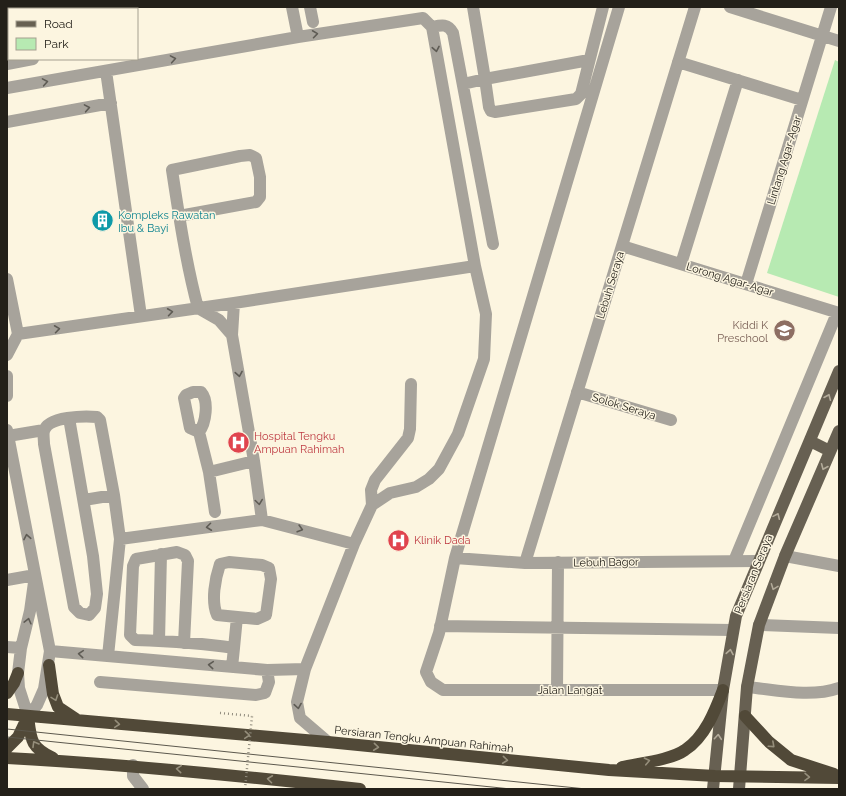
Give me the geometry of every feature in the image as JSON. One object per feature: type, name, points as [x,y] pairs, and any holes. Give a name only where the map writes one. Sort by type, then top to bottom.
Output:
[{"type":"highway","points":[[49,666],[53,694],[58,707],[78,720]]},
{"type":"highway","points":[[7,693],[14,683],[18,673]]},
{"type":"highway","points":[[610,770],[685,750],[697,739],[714,713],[722,690]]},
{"type":"highway","name":"Persiaran Tengku Ampuan Rahimah","points":[[7,714],[328,742],[610,770],[715,776],[839,777]]},
{"type":"highway","points":[[7,748],[18,737],[28,716]]},
{"type":"highway","points":[[28,716],[33,744],[40,752],[58,760]]},
{"type":"highway","points":[[745,716],[769,742],[791,760],[839,777]]},
{"type":"highway","points":[[7,758],[133,765],[309,786],[360,789]]},
{"type":"main road","name":"Persiaran Seraya","points":[[713,789],[722,690],[736,616],[757,562],[839,371]]},
{"type":"main road","points":[[739,789],[747,687],[759,626],[785,556],[839,431]]},
{"type":"main road","points":[[810,441],[830,451]]},
{"type":"street","points":[[292,7],[298,37]]},
{"type":"street","points":[[310,7],[313,22]]},
{"type":"street","points":[[473,7],[489,107],[491,111],[495,112],[576,99],[581,94],[603,7]]},
{"type":"street","points":[[619,7],[455,558],[440,626],[734,630]]},
{"type":"street","name":"Lebuh Seraya","points":[[525,563],[695,7]]},
{"type":"street","points":[[730,7],[839,41]]},
{"type":"street","name":"Lintang Agar-Agar","points":[[746,284],[831,7]]},
{"type":"street","points":[[7,88],[113,67],[422,18],[432,27],[468,220],[475,266],[486,314],[484,359],[458,434],[439,469],[429,479],[416,487],[390,493],[372,505]]},
{"type":"street","points":[[432,27],[445,25],[451,28],[493,244]]},
{"type":"street","points":[[7,64],[28,60]]},
{"type":"street","points":[[463,84],[589,60]]},
{"type":"street","points":[[678,62],[802,100]]},
{"type":"street","points":[[113,67],[112,104],[141,316]]},
{"type":"street","points":[[681,264],[738,80]]},
{"type":"street","points":[[7,122],[112,104]]},
{"type":"street","points":[[179,216],[256,202],[260,197],[260,177],[256,158],[250,155],[240,156],[172,170],[179,216],[198,308],[219,320],[232,335]]},
{"type":"street","points":[[468,220],[488,217]]},
{"type":"street","name":"Lorong Agar-Agar","points":[[622,246],[838,314]]},
{"type":"street","points":[[18,334],[475,266]]},
{"type":"street","points":[[7,279],[18,334],[7,355]]},
{"type":"street","points":[[234,303],[232,335],[254,461],[262,520]]},
{"type":"street","name":"Persiaran Seraya","points":[[734,561],[838,314]]},
{"type":"street","points":[[7,376],[7,396]]},
{"type":"street","points":[[328,742],[300,718],[297,702],[305,669],[354,544],[372,505],[371,490],[374,480],[408,438],[410,429],[411,384]]},
{"type":"street","name":"Solok Seraya","points":[[577,392],[670,420]]},
{"type":"street","points":[[70,418],[93,556],[97,594],[95,608],[89,615],[80,613],[74,607],[44,444],[44,430],[49,424],[70,418],[86,416],[97,417],[100,420],[114,495],[120,539],[108,656]]},
{"type":"street","points":[[28,716],[37,705],[44,689],[49,666],[50,651],[35,575],[13,489],[8,433],[44,430]]},
{"type":"street","points":[[199,432],[215,512]]},
{"type":"street","points":[[208,472],[254,461]]},
{"type":"street","points":[[84,500],[114,495]]},
{"type":"street","points":[[120,539],[262,520],[354,544]]},
{"type":"street","points":[[184,643],[188,561],[185,555],[177,552],[136,559],[133,566],[130,635],[135,640],[234,648]]},
{"type":"street","points":[[159,641],[161,554]]},
{"type":"street","points":[[785,556],[839,566]]},
{"type":"street","name":"Lebuh Bagor","points":[[455,558],[525,563],[757,562]]},
{"type":"street","points":[[229,562],[262,565],[269,568],[270,579],[266,614],[257,619],[237,618],[217,615],[214,607],[217,573],[220,564],[229,562]]},
{"type":"street","points":[[556,690],[558,562]]},
{"type":"street","points":[[7,580],[35,575]]},
{"type":"street","points":[[28,716],[19,688],[18,673],[21,648],[30,611],[35,575]]},
{"type":"street","points":[[232,667],[237,618]]},
{"type":"street","name":"Jalan Langat","points":[[440,626],[426,672],[431,682],[443,690],[722,690]]},
{"type":"street","points":[[759,626],[839,628]]},
{"type":"street","points":[[7,647],[21,648]]},
{"type":"street","points":[[50,651],[267,670],[305,669]]},
{"type":"street","points":[[100,682],[256,695],[265,693],[269,682],[267,670]]},
{"type":"street","points":[[747,687],[796,693],[828,691],[839,688]]},
{"type":"street","points":[[133,765],[133,776],[143,789]]},
{"type":"path","points":[[220,713],[252,716],[245,789]]},
{"type":"green space","points":[[835,60],[839,62],[839,297],[767,273]]},
{"type":"tram line","points":[[7,729],[586,789]]},
{"type":"tram line","points":[[7,737],[511,789]]},
{"type":"place","name":"Kompleks Rawatan Ibu & Bayi","points":[[102,221]]},
{"type":"place","name":"Kiddi K Preschool","points":[[784,331]]},
{"type":"place","name":"Hospital Tengku Ampuan Rahimah","points":[[238,442]]},
{"type":"place","name":"Klinik Dada","points":[[398,540]]}]
